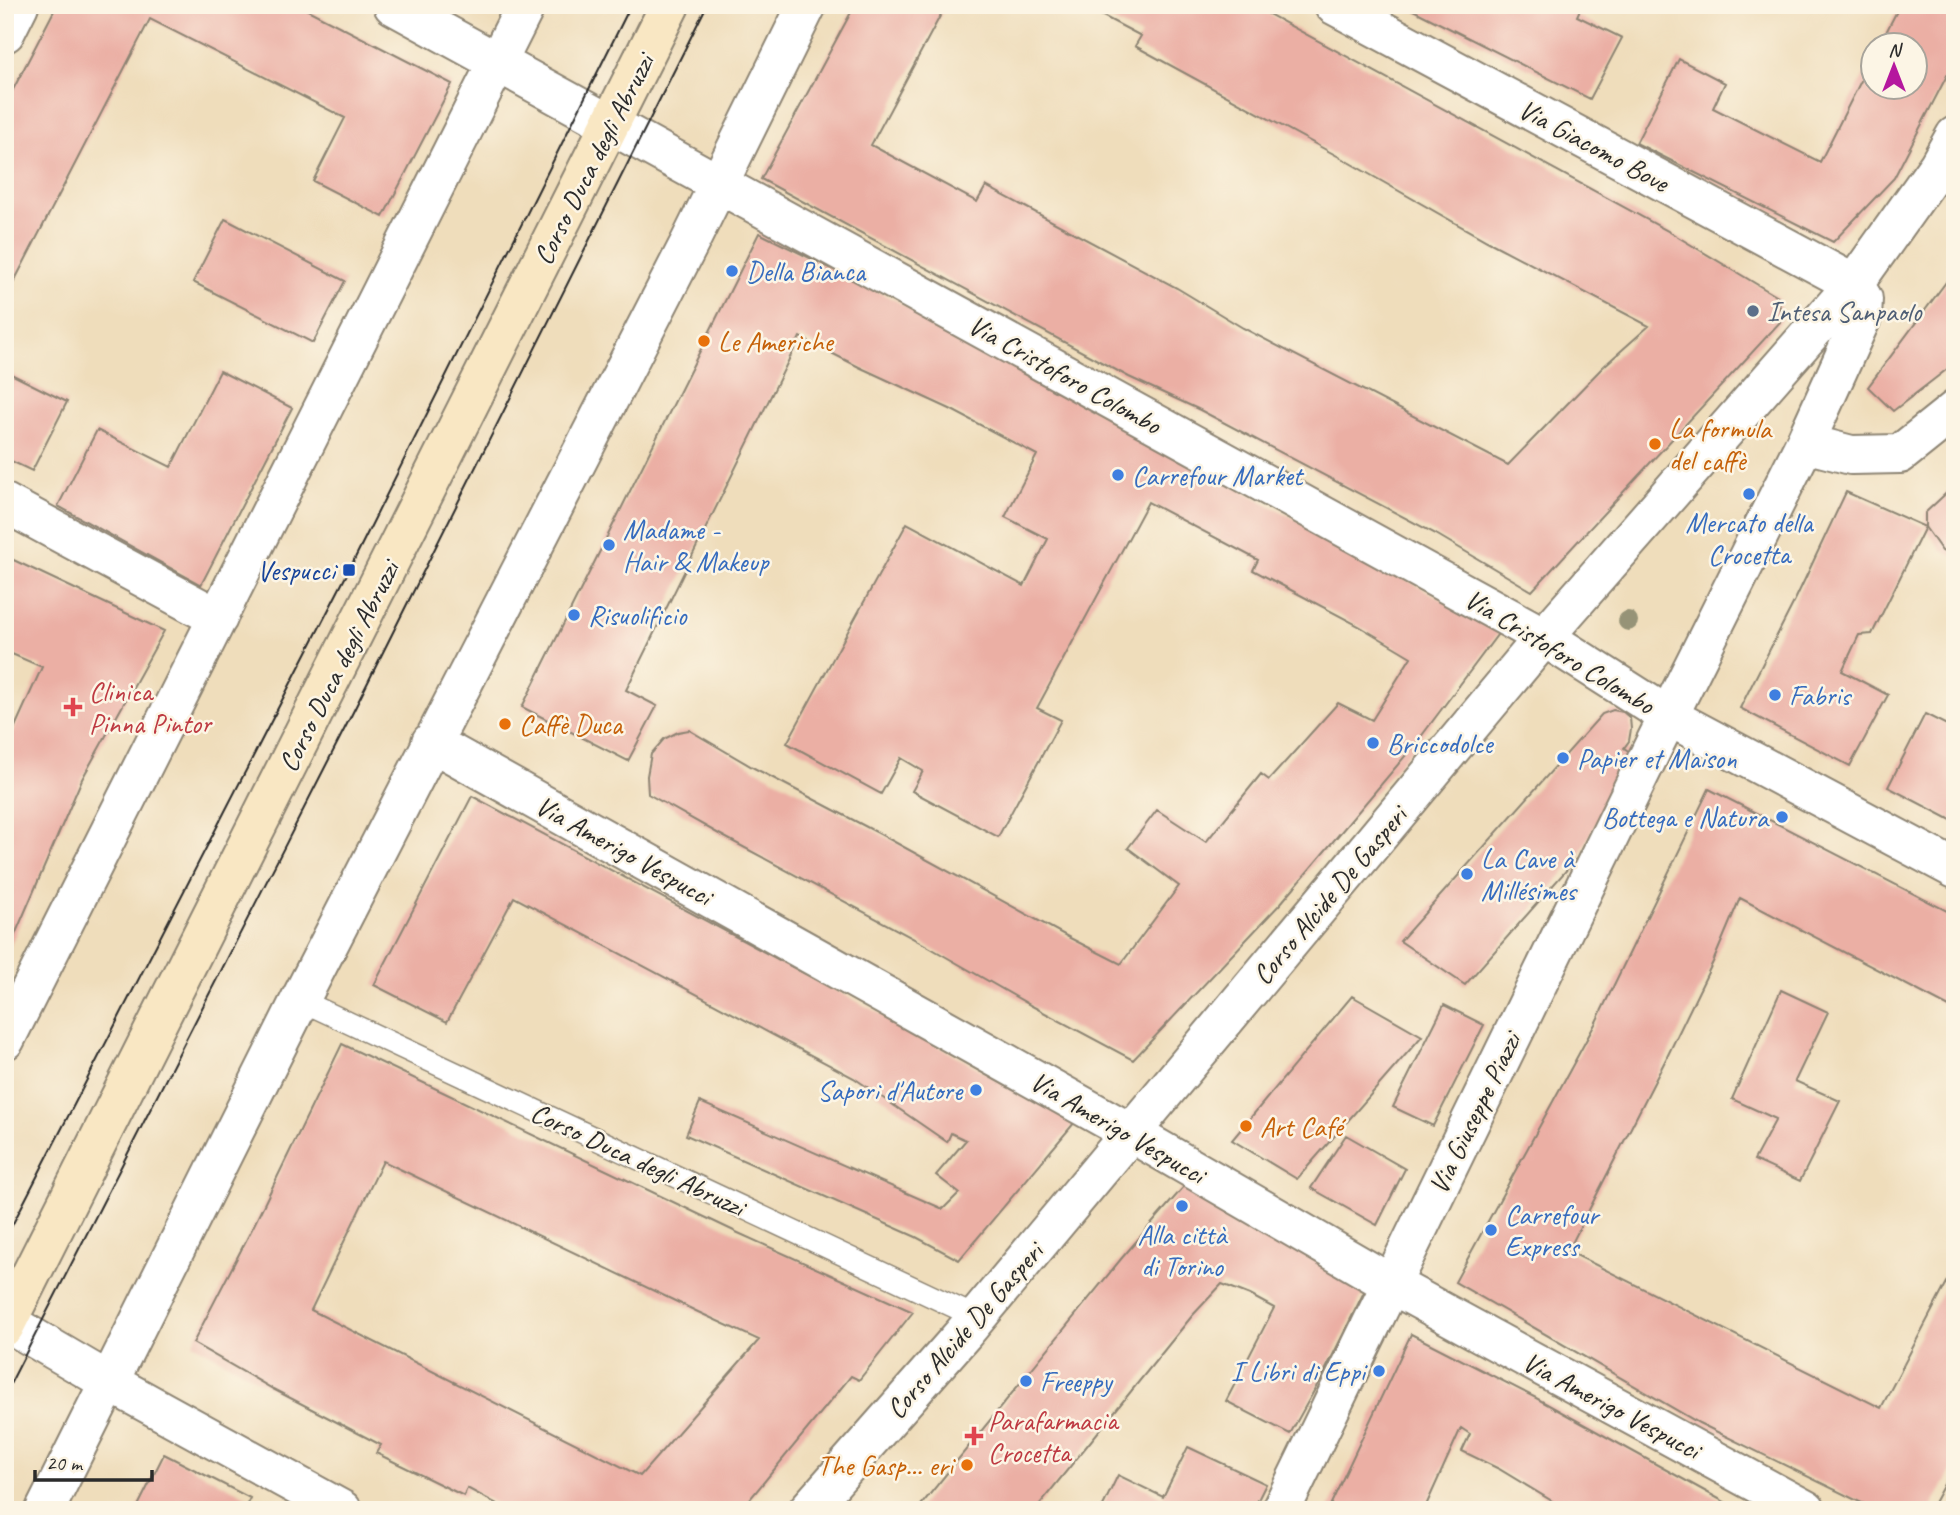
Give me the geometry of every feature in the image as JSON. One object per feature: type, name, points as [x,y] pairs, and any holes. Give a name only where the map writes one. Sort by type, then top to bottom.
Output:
[{"type":"main road","name":"Corso Duca degli Abruzzi","points":[[6,1323],[670,5]]},
{"type":"street","points":[[5,33],[19,5]]},
{"type":"street","name":"Via Cristoforo Colombo","points":[[393,5],[1544,637],[1668,716],[1955,869]]},
{"type":"street","points":[[5,1041],[526,5]]},
{"type":"street","points":[[46,1510],[300,1000],[719,183],[807,5]]},
{"type":"street","name":"Via Giacomo Bove","points":[[1334,5],[1854,284]]},
{"type":"street","name":"Corso Alcide De Gasperi","points":[[808,1510],[976,1317],[1544,637],[1854,284],[1938,166],[1955,136]]},
{"type":"street","points":[[1668,716],[1805,443],[1862,317],[1863,299],[1854,284]]},
{"type":"street","points":[[1805,443],[1851,455],[1900,454],[1955,410]]},
{"type":"street","points":[[5,503],[218,618]]},
{"type":"street","name":"Via Giuseppe Piazzi","points":[[1281,1510],[1668,716]]},
{"type":"street","name":"Via Amerigo Vespucci","points":[[431,742],[1131,1133],[1391,1284],[1806,1510]]},
{"type":"street","points":[[6,1323],[342,1510]]},
{"type":"lane","name":"Corso Duca degli Abruzzi","points":[[300,1000],[976,1317]]},
{"type":"building","points":[[57,5],[298,5],[452,84],[383,217],[313,181],[345,118],[150,19],[5,299],[5,105]]},
{"type":"building","points":[[855,5],[946,5],[871,145],[977,202],[986,186],[1177,288],[1243,328],[1508,465],[1603,367],[1649,326],[1487,241],[1135,46],[1141,36],[1082,5],[1252,5],[1668,231],[1778,297],[1782,320],[1532,591],[1436,534],[1200,410],[1129,377],[761,179]]},
{"type":"building","points":[[1403,5],[1582,5],[1577,16],[1622,38],[1590,99]]},
{"type":"building","points":[[1900,5],[1955,5],[1955,60],[1894,178],[1833,242],[1636,143],[1679,59],[1725,83],[1713,108],[1820,162],[1858,87],[1858,102],[1928,102],[1928,32],[1886,32]]},
{"type":"building","points":[[225,219],[345,281],[313,343],[193,282]]},
{"type":"building","points":[[759,233],[893,299],[1500,631],[1417,742],[1281,903],[1133,1060],[648,794],[647,776],[651,754],[664,739],[689,730],[754,768],[1121,964],[1179,886],[1128,848],[1157,810],[1206,842],[1261,774],[1269,780],[1338,703],[1372,720],[1411,657],[1253,570],[1258,560],[1148,502],[1037,708],[1061,720],[998,837],[912,791],[923,771],[901,758],[881,794],[787,743],[907,523],[1024,586],[1048,539],[1005,517],[1037,455],[950,409],[800,337],[626,690],[657,706],[628,761],[522,707]]},
{"type":"building","points":[[1955,270],[1955,363],[1893,411],[1868,387]]},
{"type":"building","points":[[5,371],[67,402],[32,471],[5,458]]},
{"type":"building","points":[[220,371],[292,408],[201,585],[58,506],[97,430],[171,467]]},
{"type":"building","points":[[1955,485],[1955,557],[1942,551],[1925,527],[1925,513]]},
{"type":"building","points":[[1846,492],[1925,527],[1872,634],[1859,635],[1842,671],[1888,695],[1850,766],[1740,708]]},
{"type":"building","name":"Clinica Pinna Pintor","points":[[5,556],[164,631],[82,779],[5,958],[5,749],[42,667],[5,651]]},
{"type":"building","points":[[1613,710],[1623,712],[1630,718],[1629,741],[1624,748],[1633,754],[1578,857],[1465,985],[1400,941],[1602,714]]},
{"type":"building","points":[[1925,714],[1955,729],[1955,822],[1888,787]]},
{"type":"building","points":[[1709,789],[1955,915],[1955,1010],[1740,898],[1713,962],[1666,1059],[1568,1251],[1881,1408],[1955,1267],[1955,1464],[1930,1510],[1876,1510],[1699,1423],[1455,1282],[1595,1024]]},
{"type":"building","points":[[472,796],[886,1017],[1075,1122],[959,1260],[916,1237],[686,1135],[700,1102],[943,1209],[959,1193],[936,1175],[966,1140],[951,1133],[947,1142],[854,1078],[514,897],[447,1022],[374,985]]},
{"type":"building","points":[[1781,990],[1828,1012],[1795,1081],[1840,1101],[1800,1181],[1754,1160],[1776,1119],[1732,1099]]},
{"type":"building","points":[[1352,996],[1422,1036],[1297,1179],[1232,1140]]},
{"type":"building","points":[[1444,1005],[1484,1025],[1433,1126],[1393,1107]]},
{"type":"building","points":[[342,1044],[736,1232],[913,1312],[859,1380],[851,1376],[741,1510],[508,1510],[467,1488],[464,1496],[376,1453],[381,1445],[273,1389],[193,1343]],"holes":[[[383,1161],[759,1340],[640,1476],[311,1310]]]},
{"type":"building","points":[[1346,1135],[1405,1169],[1377,1225],[1311,1188]]},
{"type":"building","points":[[1187,1183],[1366,1288],[1290,1434],[1226,1401],[1274,1308],[1222,1284],[1192,1316],[1035,1510],[917,1510],[1121,1259]]},
{"type":"building","points":[[1411,1334],[1536,1398],[1739,1510],[1567,1510],[1499,1469],[1462,1451],[1470,1434],[1461,1428],[1424,1510],[1328,1510]]},
{"type":"building","points":[[1188,1447],[1266,1484],[1253,1510],[1101,1510],[1118,1475],[1163,1497]]},
{"type":"building","points":[[164,1454],[250,1498],[244,1510],[136,1510]]},
{"type":"tram line","points":[[5,1239],[349,570],[631,5]]},
{"type":"tram line","points":[[5,1394],[346,726],[707,5]]},
{"type":"place","name":"Della Bianca","points":[[732,271]]},
{"type":"place","name":"Intesa Sanpaolo","points":[[1753,311]]},
{"type":"place","name":"Le Americhe","points":[[704,341]]},
{"type":"place","name":"La formula del caffè","points":[[1655,444]]},
{"type":"place","name":"Carrefour Market","points":[[1118,475]]},
{"type":"place","name":"Mercato della Crocetta","points":[[1749,494]]},
{"type":"place","name":"Madame - Hair & Makeup","points":[[609,545]]},
{"type":"place","name":"Vespucci","points":[[349,570]]},
{"type":"place","name":"Risuolificio","points":[[574,615]]},
{"type":"place","name":"Fabris","points":[[1775,695]]},
{"type":"place","name":"Clinica Pinna Pintor","points":[[73,707]]},
{"type":"place","name":"Caffè Duca","points":[[505,724]]},
{"type":"place","name":"Briccodolce","points":[[1373,743]]},
{"type":"place","name":"Papier et Maison","points":[[1563,758]]},
{"type":"place","name":"Bottega e Natura","points":[[1782,817]]},
{"type":"place","name":"La Cave à Millésimes","points":[[1467,874]]},
{"type":"place","name":"Sapori d'Autore","points":[[976,1090]]},
{"type":"place","name":"Art Café","points":[[1246,1126]]},
{"type":"place","name":"Alla città di Torino","points":[[1182,1206]]},
{"type":"place","name":"Carrefour Express","points":[[1491,1230]]},
{"type":"place","name":"I Libri di Eppi","points":[[1379,1371]]},
{"type":"place","name":"Freeppy","points":[[1026,1381]]},
{"type":"place","name":"Parafarmacia Crocetta","points":[[974,1436]]},
{"type":"place","name":"The Gasp... eri","points":[[967,1465]]}]
